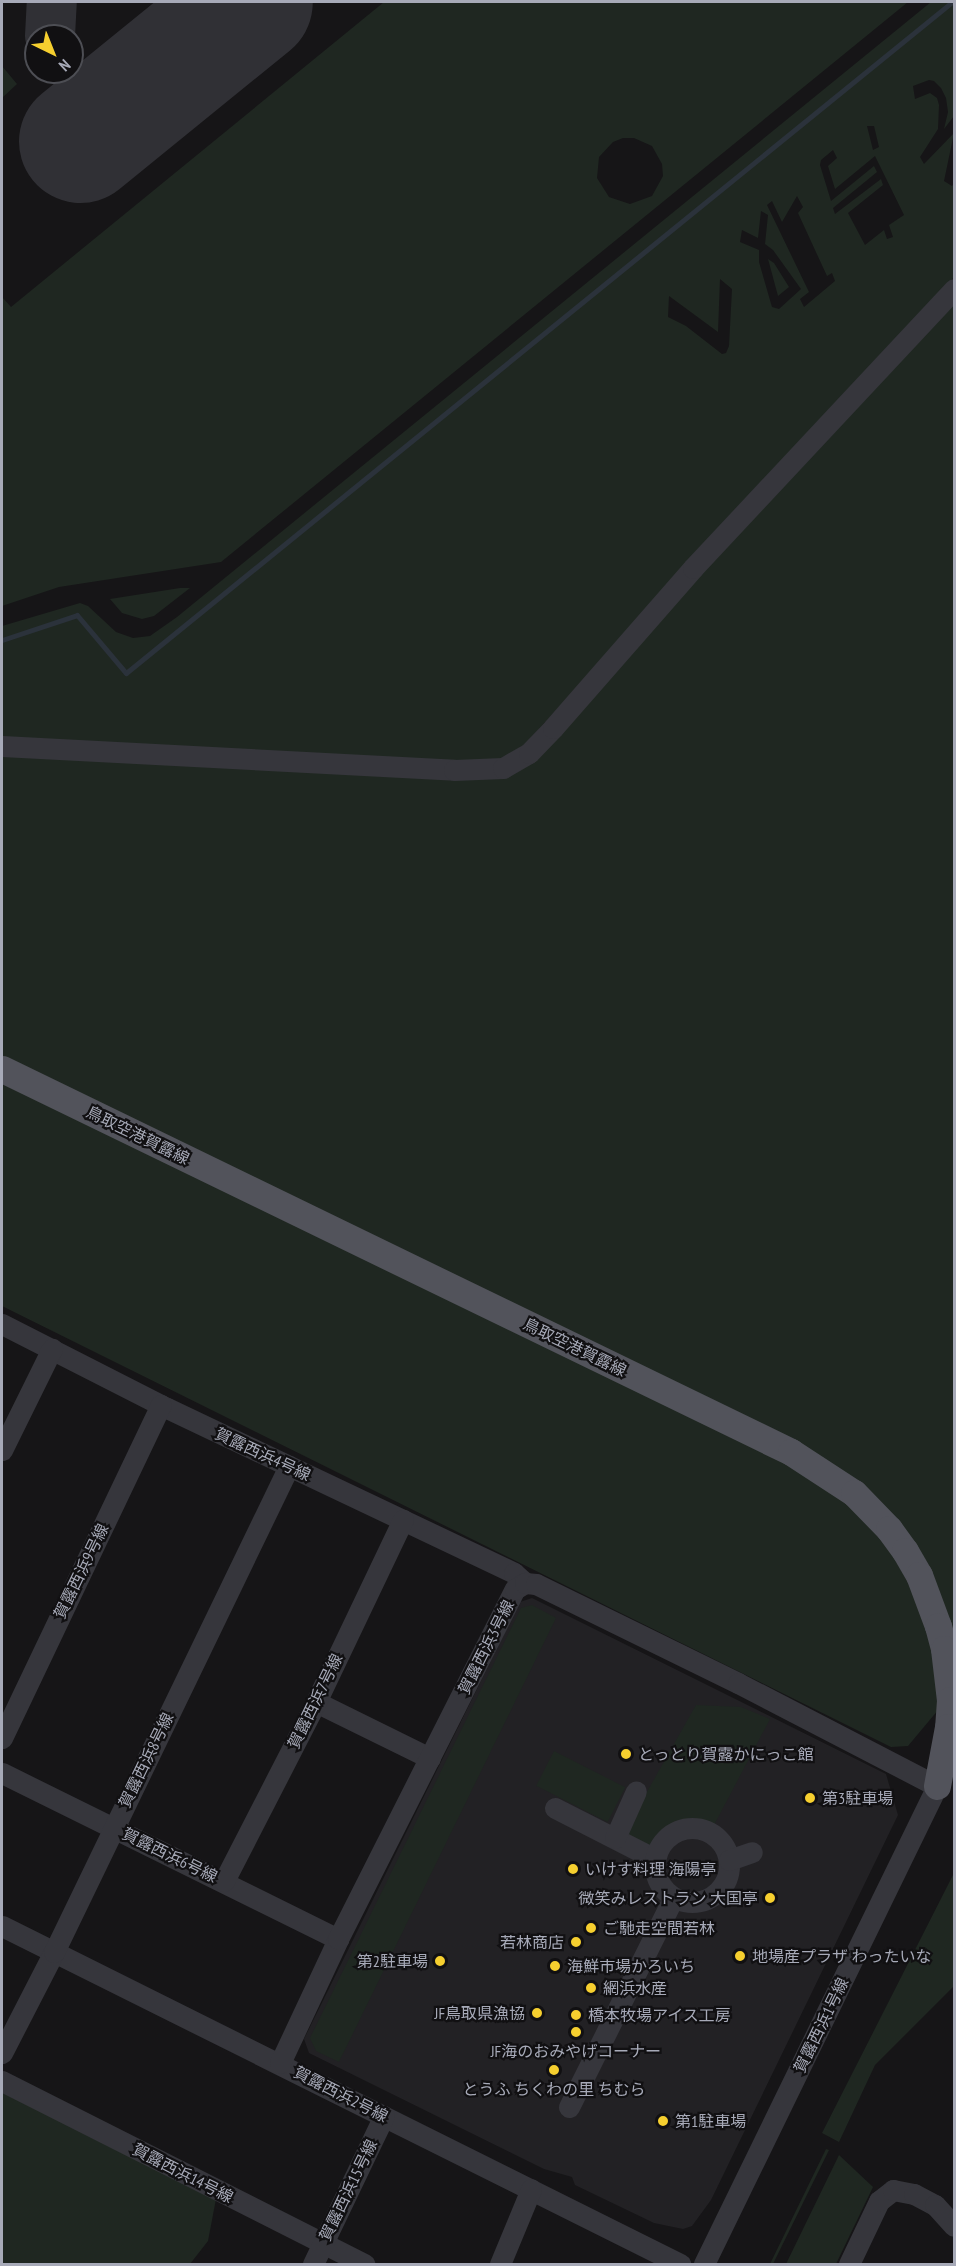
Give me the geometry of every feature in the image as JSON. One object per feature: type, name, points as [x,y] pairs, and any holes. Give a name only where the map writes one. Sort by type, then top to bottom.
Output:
[{"type":"main road","name":"鳥取空港賀露線","points":[[2,1069],[783,1449],[854,1493],[890,1529],[905,1551],[919,1575],[938,1626],[944,1649],[950,1700],[947,1736],[937,1786]]},
{"type":"street","points":[[2,746],[454,770],[503,768],[529,753],[553,728],[693,568],[954,289]]},
{"type":"street","name":"賀露西浜4号線","points":[[2,1324],[161,1405],[514,1573],[525,1582]]},
{"type":"street","points":[[2,1450],[52,1349]]},
{"type":"street","name":"賀露西浜9号線","points":[[2,1738],[161,1405]]},
{"type":"street","name":"賀露西浜8号線","points":[[2,2053],[54,1952],[289,1466]]},
{"type":"street","name":"賀露西浜7号線","points":[[225,1881],[316,1702],[403,1520]]},
{"type":"street","name":"賀露西浜3号線","points":[[280,2063],[338,1940],[514,1589],[525,1582],[536,1584],[684,1656],[937,1786]]},
{"type":"street","points":[[316,1702],[430,1758]]},
{"type":"street","name":"賀露西浜6号線","points":[[2,1773],[225,1881],[338,1940]]},
{"type":"street","name":"賀露西浜1号線","points":[[704,2265],[937,1786]]},
{"type":"street","points":[[615,1838],[636,1791]]},
{"type":"street","points":[[555,1808],[655,1859]]},
{"type":"street","points":[[693,1827],[716,1835],[724,1844],[729,1860],[727,1880],[710,1898],[692,1902],[673,1898],[657,1879],[655,1859],[662,1843],[670,1834],[693,1827]]},
{"type":"street","points":[[729,1860],[752,1852]]},
{"type":"street","points":[[569,2107],[673,1898]]},
{"type":"street","name":"賀露西浜2号線","points":[[2,1926],[680,2265]]},
{"type":"street","name":"賀露西浜14号線","points":[[2,2081],[364,2265]]},
{"type":"street","name":"賀露西浜15号線","points":[[313,2265],[384,2115]]},
{"type":"street","points":[[500,2265],[531,2189]]},
{"type":"street","points":[[849,2265],[879,2201],[893,2190],[914,2194],[935,2205],[954,2226]]},
{"type":"shaded area","points":[[384,2],[908,2],[221,562],[59,587],[2,606],[2,297],[11,307]],"holes":[[[623,138],[634,138],[652,146],[662,164],[663,176],[652,196],[630,204],[609,197],[597,178],[599,157],[613,142]]]},
{"type":"shaded area","points":[[931,2],[954,2],[954,116],[944,129],[948,112],[946,98],[941,88],[934,81],[929,80],[913,86],[915,99],[930,93],[937,98],[939,105],[938,129],[920,157],[924,164],[954,133],[944,181],[952,186],[954,183],[954,277],[525,744],[502,759],[475,763],[2,739],[2,626],[80,603],[88,606],[116,632],[133,638],[150,636],[177,617]],"holes":[[[867,126],[874,126],[879,147],[873,150]],[[833,150],[837,158],[828,166],[835,189],[875,156],[904,215],[889,225],[893,237],[887,239],[884,230],[865,245],[848,213],[883,185],[881,179],[835,214],[833,208],[877,172],[874,166],[831,201],[820,165],[821,160]],[[797,196],[803,207],[798,213],[827,276],[832,273],[835,281],[804,307],[800,299],[809,292],[767,205],[772,201],[782,222]],[[761,211],[768,215],[765,244],[773,250],[801,289],[779,309],[772,307],[759,262],[759,250],[740,242],[742,230],[758,238]],[[720,279],[732,289],[729,346],[726,353],[722,354],[686,326],[668,317],[669,296],[718,332]]]},
{"type":"shaded area","points":[[2,66],[17,84],[2,98]]},
{"type":"shaded area","points":[[768,259],[774,263],[789,287],[778,296]]},
{"type":"shaded area","points":[[954,296],[954,1691],[908,1746],[891,1747],[2,1306],[2,755],[504,772],[667,607]]},
{"type":"shaded area","points":[[190,588],[154,616],[142,619],[122,613],[110,599]]},
{"type":"shaded area","points":[[532,1598],[886,1774],[898,1815],[711,2200],[692,2226],[683,2229],[654,2223],[575,2185],[572,2177],[544,2169],[309,2053],[304,2039],[520,1602]]},
{"type":"shaded area","points":[[532,1605],[556,1618],[339,2062],[316,2051],[310,2038],[521,1608]]},
{"type":"shaded area","points":[[696,1705],[741,1707],[770,1719],[713,1827],[703,1822],[679,1823],[659,1838],[652,1849],[630,1838],[626,1829]]},
{"type":"shaded area","points":[[554,1751],[625,1787],[608,1822],[536,1786]]},
{"type":"shaded area","points":[[954,1873],[954,1986],[875,2065],[839,2142],[822,2133]]},
{"type":"shaded area","points":[[2,2088],[216,2199],[208,2241],[190,2264],[2,2264]]},
{"type":"shaded area","points":[[826,2149],[829,2150],[773,2264],[770,2264]]},
{"type":"shaded area","points":[[839,2155],[873,2187],[836,2264],[786,2264]]},
{"type":"waterway","points":[[2,640],[77,615],[126,673],[952,2]]},
{"type":"taxiway","points":[[51,24],[52,2]]},
{"type":"runway","points":[[80,141],[251,2]]},
{"type":"place","name":"とっとり賀露かにっこ館","points":[[626,1754]]},
{"type":"place","name":"第3駐車場","points":[[810,1798]]},
{"type":"place","name":"いけす料理 海陽亭","points":[[573,1869]]},
{"type":"place","name":"微笑みレストラン 大国亭","points":[[770,1898]]},
{"type":"place","name":"ご馳走空間若林","points":[[591,1928]]},
{"type":"place","name":"若林商店","points":[[576,1942]]},
{"type":"place","name":"地場産プラザ わったいな","points":[[740,1956]]},
{"type":"place","name":"第2駐車場","points":[[440,1961]]},
{"type":"place","name":"海鮮市場かろいち","points":[[555,1966]]},
{"type":"place","name":"網浜水産","points":[[591,1988]]},
{"type":"place","name":"JF鳥取県漁協","points":[[537,2013]]},
{"type":"place","name":"橋本牧場アイス工房","points":[[576,2015]]},
{"type":"place","name":"JF海のおみやげコーナー","points":[[576,2032]]},
{"type":"place","name":"とうふ ちくわの里 ちむら","points":[[554,2070]]},
{"type":"place","name":"第1駐車場","points":[[663,2121]]}]
